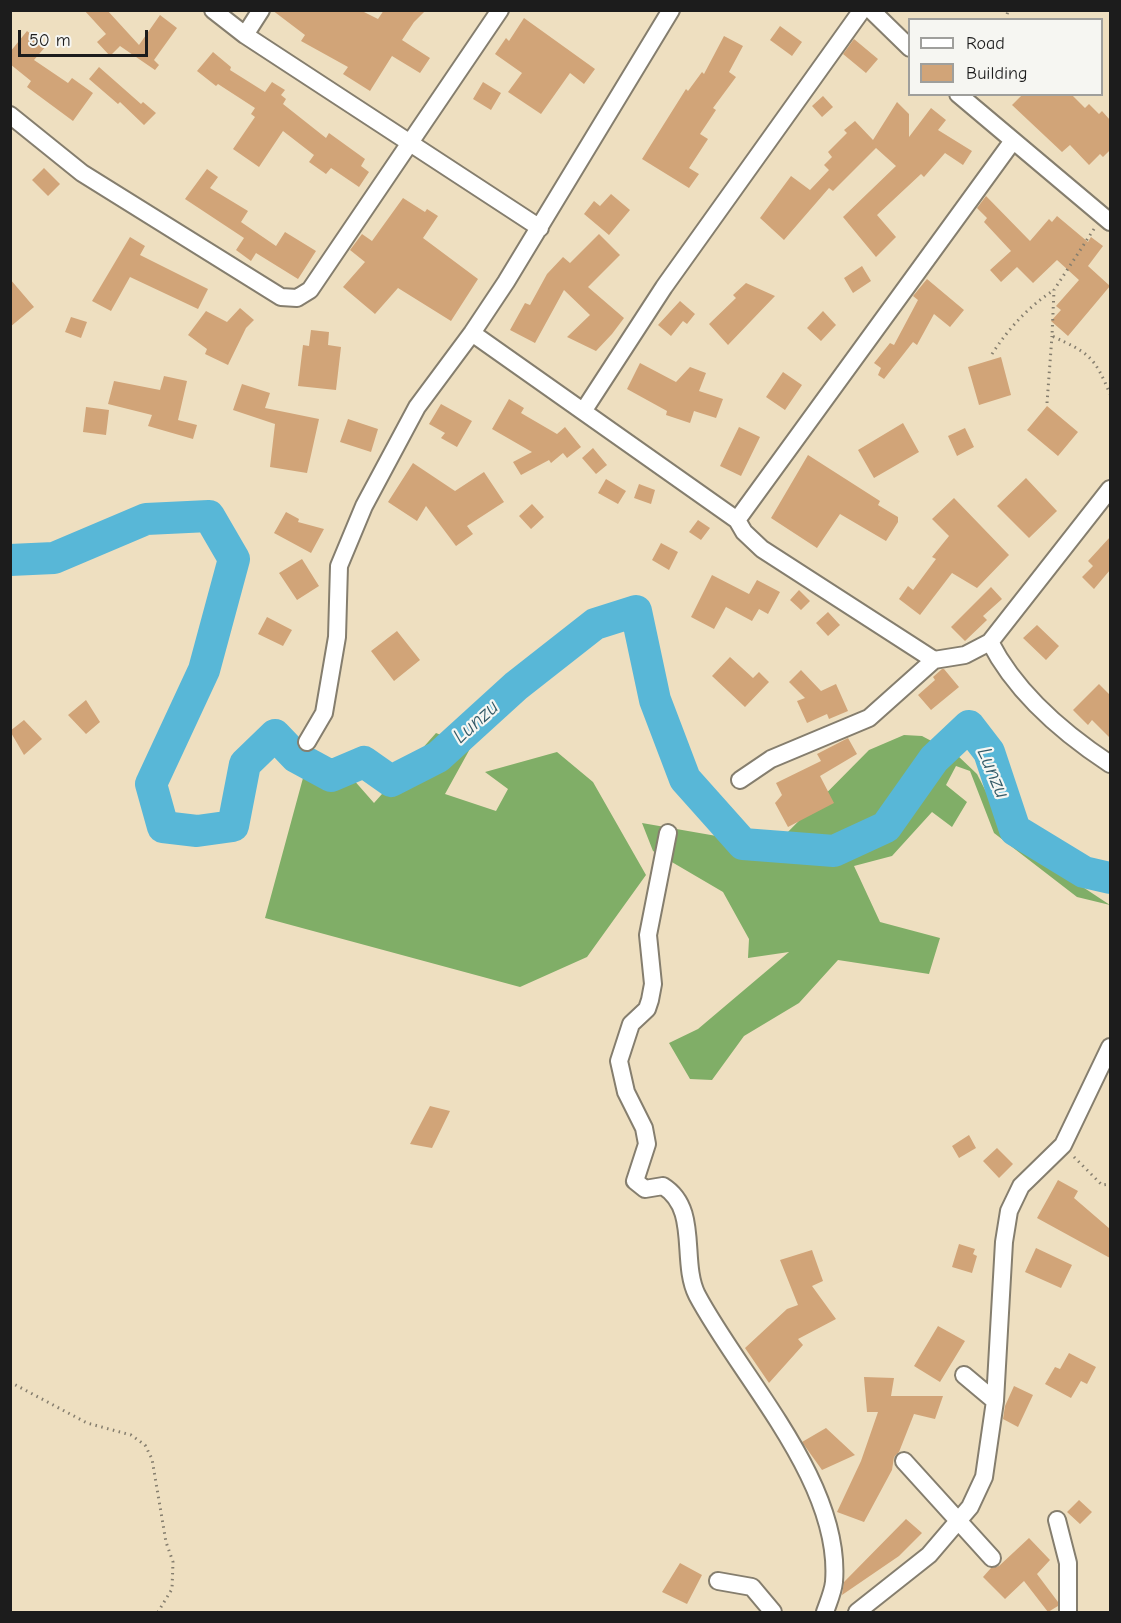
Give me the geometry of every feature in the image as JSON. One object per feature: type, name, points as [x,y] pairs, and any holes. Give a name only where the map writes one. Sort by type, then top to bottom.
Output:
[{"type":"street","points":[[213,10],[245,35],[540,228]]},
{"type":"street","points":[[245,35],[261,10]]},
{"type":"street","points":[[10,115],[82,173],[281,297],[297,298],[310,290],[412,144],[500,10]]},
{"type":"street","points":[[307,742],[324,713],[337,637],[339,566],[343,551],[424,396],[472,333],[540,228],[671,10]]},
{"type":"street","points":[[584,410],[664,286],[862,10]]},
{"type":"street","points":[[871,10],[908,47]]},
{"type":"street","points":[[960,96],[1107,219]]},
{"type":"street","points":[[737,520],[1012,141]]},
{"type":"street","points":[[472,333],[737,520],[744,532],[762,549],[934,660]]},
{"type":"street","points":[[740,780],[778,755],[869,718],[934,660],[965,655],[990,642],[1110,489]]},
{"type":"street","points":[[990,642],[1004,669],[1043,712],[1110,764]]},
{"type":"street","points":[[668,832],[648,935],[653,984],[650,1000],[647,1009],[629,1027],[619,1061],[626,1092],[644,1128],[647,1144],[635,1181],[645,1189],[663,1186],[678,1199],[698,1296],[789,1438],[826,1518],[830,1534],[834,1583],[825,1612]]},
{"type":"street","points":[[857,1612],[929,1555],[970,1507],[984,1477],[994,1401],[1004,1242],[1010,1211],[1021,1186],[1062,1145],[1098,1078],[1110,1047]]},
{"type":"street","points":[[964,1375],[994,1401]]},
{"type":"street","points":[[904,1461],[992,1558]]},
{"type":"street","points":[[1057,1520],[1068,1563],[1068,1612]]},
{"type":"street","points":[[718,1581],[752,1587],[773,1612]]},
{"type":"street","points":[[752,1587],[757,1612]]},
{"type":"path","points":[[992,354],[1005,334],[1032,304],[1054,290],[1107,219]]},
{"type":"path","points":[[1047,403],[1054,290]]},
{"type":"path","points":[[1052,336],[1087,353],[1103,376],[1110,394]]},
{"type":"path","points":[[1062,1145],[1102,1185],[1110,1184]]},
{"type":"path","points":[[10,1382],[87,1423],[131,1435],[145,1445],[152,1459],[166,1542],[172,1562],[172,1589],[158,1612]]},
{"type":"green space","points":[[436,733],[471,747],[445,794],[496,811],[508,789],[485,772],[557,752],[593,782],[646,875],[587,957],[520,987],[265,918],[303,778],[345,770],[374,803]]},
{"type":"green space","points":[[904,735],[922,736],[956,754],[977,774],[1004,827],[1057,870],[1110,905],[1077,897],[994,833],[970,771],[956,766],[946,785],[967,802],[952,827],[932,812],[892,856],[854,866],[880,922],[940,938],[929,974],[838,960],[799,1003],[744,1036],[712,1080],[690,1079],[669,1043],[698,1029],[789,952],[748,958],[749,939],[723,892],[653,851],[642,823],[774,846],[869,750]]},
{"type":"building","points":[[84,10],[107,10],[139,45],[160,15],[177,28],[154,60],[159,65],[155,70],[120,46],[110,56],[97,42],[106,34]]},
{"type":"building","points":[[272,10],[360,10],[378,19],[384,10],[426,10],[414,22],[402,40],[430,58],[420,73],[392,56],[370,91],[343,74],[348,67],[301,41],[305,35]]},
{"type":"building","points":[[524,18],[595,69],[584,84],[570,73],[541,114],[508,92],[522,73],[495,54],[506,38],[509,41]]},
{"type":"building","points":[[780,26],[802,42],[792,56],[770,40]]},
{"type":"building","points":[[27,31],[46,46],[34,60],[68,83],[72,78],[93,93],[73,121],[27,87],[31,81],[10,64],[10,52]]},
{"type":"building","points":[[724,36],[743,46],[729,72],[736,77],[713,108],[716,110],[700,134],[708,139],[689,168],[699,174],[689,188],[642,159],[686,89],[688,91],[702,72],[704,74]]},
{"type":"building","points":[[854,39],[878,59],[866,73],[843,54]]},
{"type":"building","points":[[213,52],[231,67],[230,70],[265,92],[272,82],[285,90],[281,95],[286,99],[283,104],[326,138],[329,133],[365,159],[361,166],[369,172],[359,187],[331,168],[326,174],[309,162],[314,155],[283,131],[259,167],[233,149],[255,117],[251,114],[255,108],[218,84],[216,86],[197,71]]},
{"type":"building","points":[[99,67],[141,104],[143,102],[156,113],[144,125],[120,102],[118,104],[89,79]]},
{"type":"building","points":[[483,82],[501,93],[491,110],[473,99]]},
{"type":"building","points":[[823,96],[833,107],[822,117],[812,106]]},
{"type":"building","points":[[1021,96],[1073,96],[1085,108],[1089,104],[1099,114],[1102,111],[1110,120],[1110,150],[1103,157],[1100,154],[1089,165],[1070,145],[1062,152],[1012,105]]},
{"type":"building","points":[[897,102],[909,114],[909,137],[931,108],[946,120],[938,130],[972,151],[963,165],[945,153],[924,177],[921,174],[877,215],[896,237],[876,257],[843,217],[896,166],[876,148],[833,191],[829,188],[784,240],[760,218],[791,176],[810,190],[829,170],[824,165],[832,157],[828,152],[847,133],[844,130],[855,121],[873,140]]},
{"type":"building","points":[[44,168],[60,184],[48,196],[32,180]]},
{"type":"building","points":[[207,169],[218,177],[210,188],[248,211],[241,222],[276,246],[285,232],[316,251],[298,279],[256,253],[251,261],[236,250],[244,238],[185,199]]},
{"type":"building","points":[[611,194],[630,210],[609,235],[584,214],[594,201],[600,206]]},
{"type":"building","points":[[986,196],[1030,241],[1049,219],[1052,222],[1057,216],[1088,242],[1091,237],[1103,246],[1088,266],[1110,286],[1068,336],[1051,321],[1061,310],[1056,306],[1079,280],[1057,260],[1033,283],[1017,267],[1001,282],[990,270],[1011,251],[984,222],[987,218],[977,208]]},
{"type":"building","points":[[403,198],[425,212],[427,209],[438,216],[423,238],[478,279],[451,321],[398,288],[375,314],[343,287],[365,262],[350,250],[362,234],[372,241]]},
{"type":"building","points":[[599,234],[620,255],[588,287],[624,318],[612,334],[596,351],[567,337],[590,315],[564,290],[535,343],[510,330],[525,303],[530,305],[547,274],[563,257],[570,263]]},
{"type":"building","points":[[130,237],[145,246],[140,255],[208,289],[198,309],[130,277],[111,311],[92,301]]},
{"type":"building","points":[[862,266],[871,281],[853,293],[844,278]]},
{"type":"building","points":[[10,279],[34,307],[10,327]]},
{"type":"building","points":[[927,279],[964,310],[950,327],[934,314],[917,345],[913,342],[884,379],[878,375],[881,368],[874,363],[890,343],[894,345],[918,300],[913,296]]},
{"type":"building","points":[[746,283],[775,296],[728,345],[709,324],[736,298],[733,295]]},
{"type":"building","points":[[680,301],[695,314],[687,324],[683,321],[671,336],[658,325]]},
{"type":"building","points":[[240,308],[254,320],[246,328],[228,365],[205,354],[207,349],[188,335],[206,311],[227,322]]},
{"type":"building","points":[[823,311],[836,325],[821,341],[807,328]]},
{"type":"building","points":[[71,317],[87,322],[81,338],[65,332]]},
{"type":"building","points":[[311,330],[329,332],[328,345],[341,347],[336,390],[298,386],[303,345],[309,346]]},
{"type":"building","points":[[1001,357],[1011,395],[979,405],[968,367]]},
{"type":"building","points":[[640,363],[676,382],[690,367],[706,373],[699,391],[723,399],[716,418],[694,411],[690,423],[666,415],[667,411],[627,389]]},
{"type":"building","points":[[783,372],[802,385],[785,410],[766,397]]},
{"type":"building","points":[[164,376],[187,381],[178,420],[197,425],[193,439],[148,426],[152,415],[108,404],[114,381],[160,390]]},
{"type":"building","points":[[242,384],[270,393],[265,408],[319,419],[307,473],[270,467],[275,424],[233,410]]},
{"type":"building","points":[[509,399],[524,408],[521,413],[557,434],[565,427],[581,447],[567,458],[563,453],[551,463],[549,460],[521,475],[513,462],[532,452],[492,429]]},
{"type":"building","points":[[441,404],[472,421],[457,447],[441,438],[445,433],[429,424]]},
{"type":"building","points":[[1047,406],[1078,432],[1058,456],[1027,430]]},
{"type":"building","points":[[86,407],[109,410],[106,435],[83,432]]},
{"type":"building","points":[[348,419],[378,429],[371,452],[340,442]]},
{"type":"building","points":[[903,423],[919,452],[874,478],[858,450]]},
{"type":"building","points":[[739,427],[760,437],[741,476],[720,466]]},
{"type":"building","points":[[965,428],[974,447],[957,456],[948,436]]},
{"type":"building","points":[[593,448],[607,465],[596,474],[582,458]]},
{"type":"building","points":[[808,455],[880,501],[878,505],[898,517],[898,522],[886,541],[840,514],[817,548],[771,518]]},
{"type":"building","points":[[413,463],[455,491],[484,472],[504,502],[467,526],[473,534],[456,546],[426,506],[417,521],[388,502]]},
{"type":"building","points":[[1026,478],[1057,511],[1029,538],[997,506]]},
{"type":"building","points":[[606,479],[626,491],[618,504],[598,493]]},
{"type":"building","points":[[639,484],[655,490],[651,504],[634,498]]},
{"type":"building","points":[[954,498],[1009,555],[977,588],[952,573],[920,615],[899,599],[908,586],[913,590],[936,559],[932,557],[949,536],[932,519]]},
{"type":"building","points":[[532,504],[544,517],[531,529],[519,516]]},
{"type":"building","points":[[286,512],[299,519],[298,522],[324,529],[311,553],[274,533]]},
{"type":"building","points":[[698,520],[710,528],[701,540],[689,532]]},
{"type":"building","points":[[1110,537],[1110,570],[1094,589],[1082,577],[1093,566],[1088,561]]},
{"type":"building","points":[[661,543],[678,552],[669,570],[652,560]]},
{"type":"building","points":[[302,559],[319,586],[297,600],[279,573]]},
{"type":"building","points":[[712,575],[749,594],[757,580],[780,592],[768,614],[759,609],[752,621],[726,607],[714,629],[691,617]]},
{"type":"building","points":[[991,587],[1002,599],[983,616],[987,620],[965,641],[951,627]]},
{"type":"building","points":[[799,590],[810,601],[801,610],[790,600]]},
{"type":"building","points":[[828,612],[840,625],[828,636],[816,623]]},
{"type":"building","points":[[267,617],[292,630],[283,646],[258,634]]},
{"type":"building","points":[[1037,625],[1059,646],[1046,660],[1023,638]]},
{"type":"building","points":[[397,631],[420,660],[394,681],[371,651]]},
{"type":"building","points":[[730,657],[753,678],[759,672],[769,682],[745,707],[712,676]]},
{"type":"building","points":[[942,669],[959,687],[931,710],[918,695],[935,680],[933,677]]},
{"type":"building","points":[[801,670],[821,691],[836,684],[848,711],[829,719],[827,714],[807,723],[797,701],[805,698],[789,682]]},
{"type":"building","points":[[1099,684],[1110,695],[1110,738],[1092,720],[1088,725],[1073,710]]},
{"type":"building","points":[[86,700],[100,722],[86,734],[68,715]]},
{"type":"building","points":[[24,720],[42,739],[24,755],[10,731]]},
{"type":"building","points":[[848,738],[857,754],[820,776],[834,803],[788,827],[775,803],[782,795],[776,783],[821,761],[817,754]]},
{"type":"building","points":[[430,1106],[450,1111],[432,1148],[410,1144]]},
{"type":"building","points":[[969,1135],[976,1148],[959,1158],[952,1146]]},
{"type":"building","points":[[997,1148],[1013,1164],[999,1178],[983,1161]]},
{"type":"building","points":[[1058,1180],[1078,1191],[1074,1198],[1110,1229],[1110,1258],[1037,1218]]},
{"type":"building","points":[[959,1244],[975,1249],[973,1254],[977,1256],[972,1273],[952,1267]]},
{"type":"building","points":[[1036,1248],[1072,1265],[1061,1288],[1025,1272]]},
{"type":"building","points":[[812,1250],[823,1281],[812,1286],[836,1319],[798,1339],[803,1345],[769,1383],[745,1348],[787,1309],[798,1305],[780,1260]]},
{"type":"building","points":[[938,1326],[965,1341],[940,1382],[914,1366]]},
{"type":"building","points":[[1069,1353],[1096,1367],[1087,1384],[1081,1381],[1071,1398],[1045,1384],[1055,1367],[1060,1369]]},
{"type":"building","points":[[864,1377],[894,1378],[891,1396],[943,1396],[935,1419],[914,1414],[899,1452],[894,1457],[892,1470],[864,1522],[837,1512],[861,1461],[878,1412],[867,1412]]},
{"type":"building","points":[[1014,1386],[1033,1395],[1018,1427],[1003,1419],[1005,1406]]},
{"type":"building","points":[[826,1428],[855,1455],[822,1470],[802,1442]]},
{"type":"building","points":[[1079,1500],[1092,1512],[1080,1524],[1067,1512]]},
{"type":"building","points":[[906,1519],[922,1533],[899,1556],[842,1595],[844,1582]]},
{"type":"building","points":[[1029,1538],[1050,1560],[1037,1574],[1058,1602],[1058,1606],[1048,1612],[1024,1581],[1005,1599],[983,1577],[991,1568],[999,1566]]},
{"type":"building","points":[[680,1563],[702,1575],[687,1604],[662,1592]]},
{"type":"waterway","name":"Lunzu","points":[[10,560],[54,558],[146,519],[209,516],[234,559],[204,670],[151,784],[163,827],[197,831],[233,826],[245,764],[275,735],[296,757],[331,776],[364,762],[391,781],[438,757],[516,686],[595,624],[636,611],[655,700],[685,779],[743,844],[834,851],[886,827],[934,759],[969,726],[989,752],[1015,830],[1084,872],[1110,878]]}]
